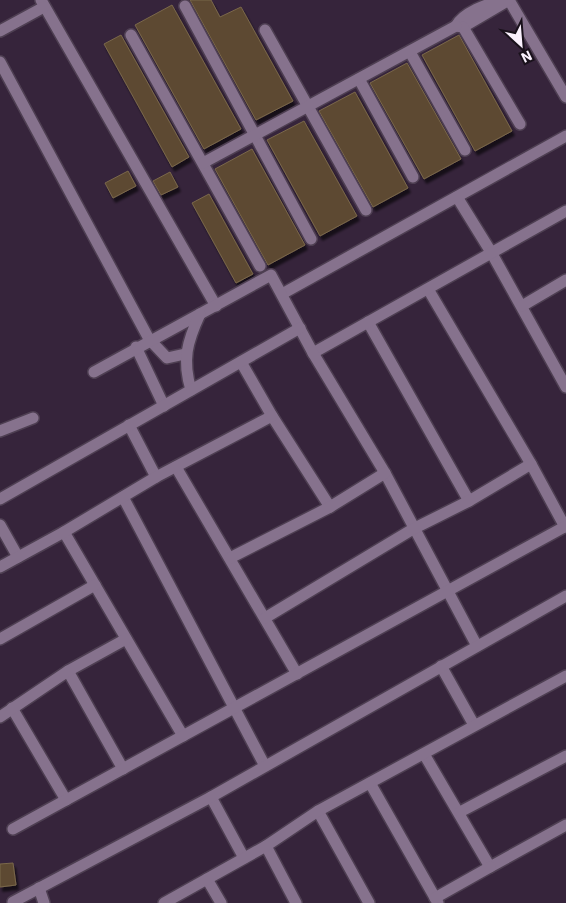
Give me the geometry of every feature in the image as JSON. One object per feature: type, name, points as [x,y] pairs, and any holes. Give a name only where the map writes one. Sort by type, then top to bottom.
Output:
[{"type":"street","points":[[520,124],[459,27],[459,20],[495,2],[507,1],[566,97]]},
{"type":"street","points":[[0,31],[42,3],[216,306]]},
{"type":"street","points":[[185,6],[311,238]]},
{"type":"street","points":[[203,163],[459,27]]},
{"type":"street","points":[[265,30],[366,210]]},
{"type":"street","points":[[131,35],[260,266]]},
{"type":"street","points":[[410,52],[466,150]]},
{"type":"street","points":[[0,62],[149,339],[167,358],[186,354]]},
{"type":"street","points":[[358,79],[413,178]]},
{"type":"street","points":[[282,294],[566,136]]},
{"type":"street","points":[[457,197],[522,306],[566,387]]},
{"type":"street","points":[[313,353],[566,211]]},
{"type":"street","points":[[94,372],[149,339],[216,306],[271,275],[313,353],[385,474],[477,646]]},
{"type":"street","points":[[522,306],[566,280]]},
{"type":"street","points":[[13,830],[565,527],[531,464],[428,289]]},
{"type":"street","points":[[191,390],[187,376],[186,354],[200,314]]},
{"type":"street","points":[[368,322],[469,501]]},
{"type":"street","points":[[0,499],[300,328]]},
{"type":"street","points":[[136,347],[164,406]]},
{"type":"street","points":[[241,362],[272,416],[330,507]]},
{"type":"street","points":[[0,567],[64,532],[156,477],[272,416]]},
{"type":"street","points":[[0,431],[32,418]]},
{"type":"street","points":[[129,425],[156,477]]},
{"type":"street","points":[[265,618],[413,529],[469,501],[531,464]]},
{"type":"street","points":[[176,467],[298,674]]},
{"type":"street","points":[[230,558],[330,507],[385,474]]},
{"type":"street","points":[[123,497],[266,766]]},
{"type":"street","points":[[0,525],[18,557]]},
{"type":"street","points":[[64,532],[183,736]]},
{"type":"street","points":[[0,639],[95,585]]},
{"type":"street","points":[[13,902],[211,797],[566,596]]},
{"type":"street","points":[[0,716],[68,671],[126,639]]},
{"type":"street","points":[[441,666],[474,725]]},
{"type":"street","points":[[68,671],[123,769]]},
{"type":"street","points":[[164,903],[266,846],[318,811],[566,676]]},
{"type":"street","points":[[12,708],[66,800]]},
{"type":"street","points":[[424,754],[460,812],[490,868]]},
{"type":"street","points":[[460,812],[566,756]]},
{"type":"street","points":[[370,783],[436,901],[566,825]]},
{"type":"street","points":[[211,797],[244,858]]},
{"type":"street","points":[[318,811],[369,903]]},
{"type":"street","points":[[266,846],[296,903]]},
{"type":"street","points":[[207,879],[221,903]]},
{"type":"street","points":[[39,888],[44,903]]},
{"type":"building","points":[[190,0],[211,0],[220,17],[241,7],[293,101],[256,120]]},
{"type":"building","points":[[172,5],[241,129],[204,149],[135,25]]},
{"type":"building","points":[[121,35],[189,157],[172,167],[104,44]]},
{"type":"building","points":[[459,35],[512,131],[475,151],[422,55]]},
{"type":"building","points":[[407,63],[461,159],[424,179],[370,83]]},
{"type":"building","points":[[355,92],[408,188],[373,207],[319,111]]},
{"type":"building","points":[[304,121],[357,216],[320,236],[267,140]]},
{"type":"building","points":[[252,149],[305,245],[268,265],[215,169]]},
{"type":"building","points":[[128,171],[136,186],[113,198],[105,183]]},
{"type":"building","points":[[170,172],[178,187],[161,195],[153,181]]},
{"type":"building","points":[[209,194],[253,274],[236,283],[192,203]]},
{"type":"building","points":[[13,863],[16,885],[0,887],[0,864]]}]
